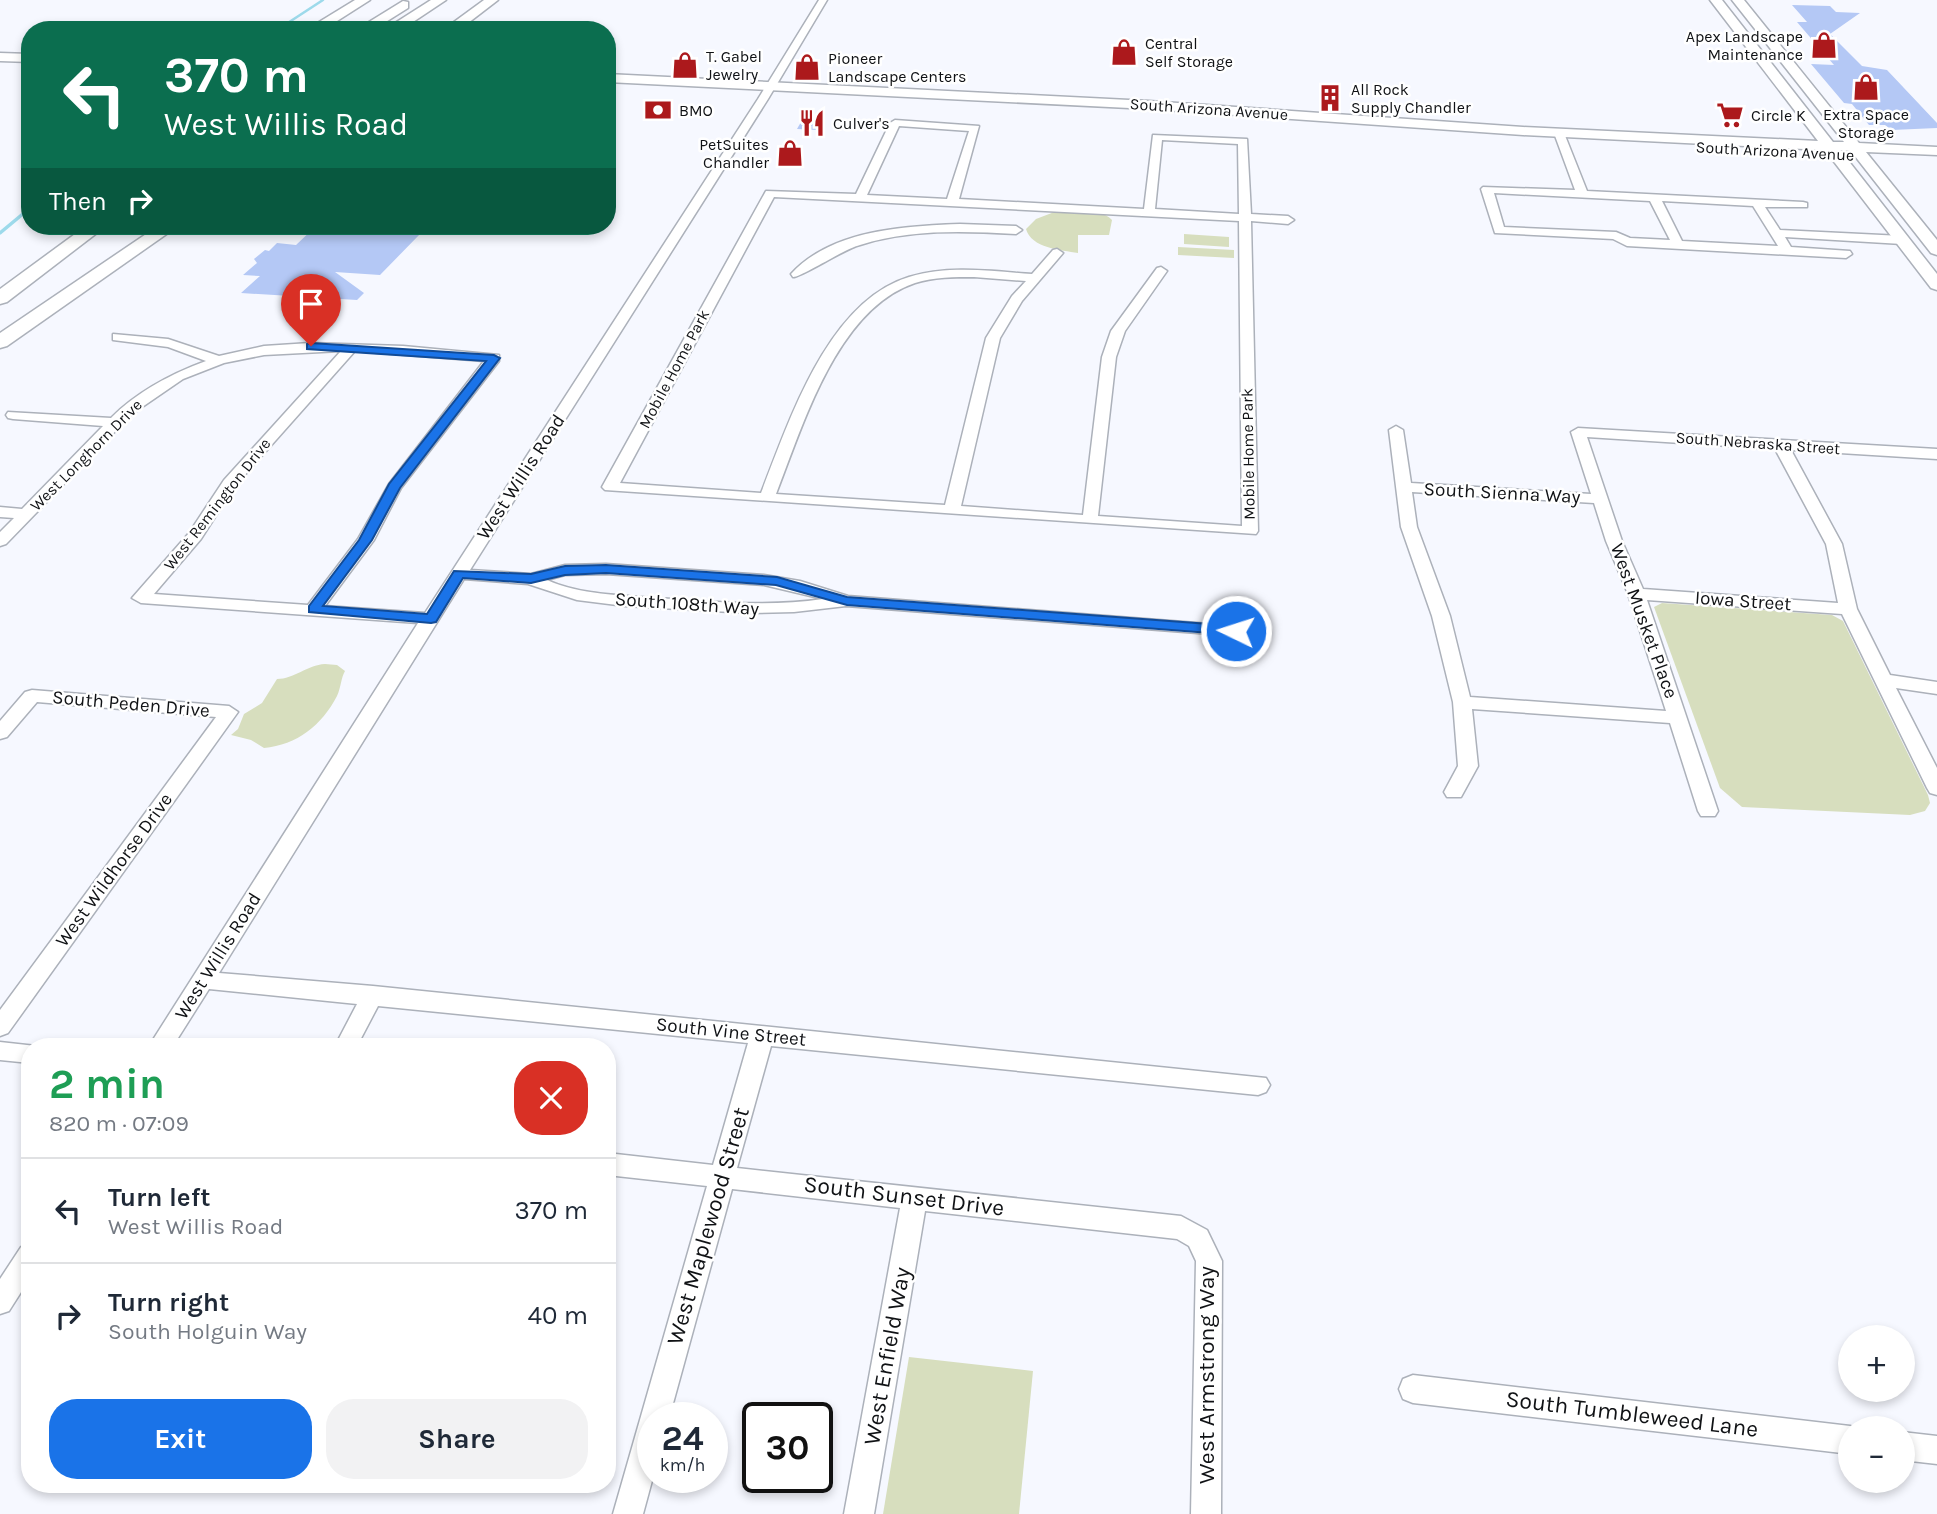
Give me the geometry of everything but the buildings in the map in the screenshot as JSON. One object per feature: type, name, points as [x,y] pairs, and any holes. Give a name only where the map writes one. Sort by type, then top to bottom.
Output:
[{"type":"highway","points":[[328,21],[364,0]]},
{"type":"highway","points":[[378,21],[412,0]]},
{"type":"highway","points":[[406,21],[440,0]]},
{"type":"highway","points":[[463,21],[492,0]]},
{"type":"highway","points":[[0,286],[59,235]]},
{"type":"highway","points":[[0,299],[85,235]]},
{"type":"highway","points":[[0,342],[156,235]]},
{"type":"highway","points":[[0,330],[113,242]]},
{"type":"main road","points":[[1716,0],[1902,240],[1931,268],[1937,285]]},
{"type":"main road","points":[[1738,0],[1937,250]]},
{"type":"main road","points":[[1740,31],[1763,32]]},
{"type":"main road","points":[[1751,45],[1774,46]]},
{"type":"main road","points":[[0,57],[21,58]]},
{"type":"main road","points":[[0,65],[21,66]]},
{"type":"main road","name":"South Arizona Avenue","points":[[616,82],[648,80],[769,90]]},
{"type":"main road","name":"South Arizona Avenue","points":[[616,82],[1149,105],[1560,137],[1832,150],[1937,151]]},
{"type":"main road","name":"South Arizona Avenue","points":[[1859,151],[1937,159]]},
{"type":"street","name":"West Willis Road","points":[[166,1038],[459,573],[769,90],[823,0]]},
{"type":"street","points":[[860,197],[895,123],[975,128],[952,202]]},
{"type":"street","name":"Mobile Home Park","points":[[1149,213],[1157,136],[1243,141],[1245,218],[1250,531],[610,487],[770,192],[1149,213],[1245,218],[1288,220]]},
{"type":"street","points":[[1560,137],[1583,194]]},
{"type":"street","points":[[1803,205],[1487,189],[1499,230],[1616,236],[1628,242],[1846,254]]},
{"type":"street","points":[[1654,198],[1678,244]]},
{"type":"street","points":[[1757,203],[1787,250]]},
{"type":"street","points":[[797,274],[808,264],[829,253],[879,236],[949,227],[1016,230]]},
{"type":"street","points":[[1776,233],[1902,240]]},
{"type":"street","points":[[952,510],[993,338],[1004,316],[1033,278],[1057,253]]},
{"type":"street","points":[[1090,520],[1109,357],[1118,331],[1161,271]]},
{"type":"street","points":[[767,497],[811,383],[827,355],[856,318],[904,282],[937,275],[1033,278]]},
{"type":"street","points":[[118,337],[154,339],[190,347],[216,360]]},
{"type":"street","name":"West Longhorn Drive","points":[[0,541],[138,401],[176,376],[216,360],[270,349],[311,346],[494,358],[394,487],[366,540],[314,609]]},
{"type":"street","name":"West Remington Drive","points":[[314,609],[141,598],[195,536],[229,483],[351,348]]},
{"type":"street","points":[[13,415],[116,423]]},
{"type":"street","points":[[1396,429],[1409,527],[1441,616],[1462,702],[1468,766],[1454,792]]},
{"type":"street","name":"South Nebraska Street","points":[[1578,432],[1937,454]]},
{"type":"street","name":"West Musket Place","points":[[1578,432],[1600,499],[1637,594],[1709,811]]},
{"type":"street","points":[[1781,445],[1834,544],[1848,609],[1937,788]]},
{"type":"street","name":"South Sienna Way","points":[[1404,487],[1600,499]]},
{"type":"street","points":[[0,512],[26,514]]},
{"type":"street","name":"South 108th Way","points":[[531,579],[565,570],[606,569],[764,580],[794,585],[847,601]]},
{"type":"street","name":"South 108th Way","points":[[459,573],[531,579],[554,589],[589,597],[748,610],[847,601],[1236,631]]},
{"type":"street","name":"Iowa Street","points":[[1637,594],[1848,609]]},
{"type":"street","points":[[314,609],[431,619]]},
{"type":"street","points":[[1884,680],[1909,677],[1937,679]]},
{"type":"street","points":[[1884,680],[1937,688]]},
{"type":"street","name":"South Peden Drive","points":[[0,733],[32,696],[229,712]]},
{"type":"street","points":[[1462,702],[1679,718]]},
{"type":"street","name":"West Wildhorse Drive","points":[[0,1027],[229,712]]},
{"type":"street","name":"South Vine Street","points":[[204,980],[1258,1085]]},
{"type":"street","points":[[350,1038],[373,995]]},
{"type":"street","name":"West Maplewood Street","points":[[659,1402],[762,1035]]},
{"type":"street","points":[[0,1051],[21,1053]]},
{"type":"street","name":"South Sunset Drive","points":[[616,1165],[1181,1228],[1198,1238]]},
{"type":"street","name":"West Enfield Way","points":[[859,1514],[914,1198]]},
{"type":"street","name":"West Armstrong Way","points":[[1198,1238],[1209,1261],[1206,1514]]},
{"type":"street","points":[[0,1302],[21,1269]]},
{"type":"street","name":"South Tumbleweed Lane","points":[[1413,1389],[1838,1439]]},
{"type":"street","points":[[1915,1447],[1937,1450]]},
{"type":"street","points":[[628,1514],[637,1482]]},
{"type":"green space","points":[[1057,211],[1101,213],[1112,220],[1109,235],[1078,235],[1078,253],[1040,244],[1026,229],[1036,219]]},
{"type":"green space","points":[[1184,234],[1229,237],[1229,247],[1184,244]]},
{"type":"green space","points":[[1178,247],[1234,250],[1234,258],[1178,255]]},
{"type":"green space","points":[[1662,603],[1832,615],[1843,621],[1928,795],[1930,803],[1925,811],[1910,815],[1742,807],[1720,788],[1654,607]]},
{"type":"green space","points":[[325,664],[337,665],[345,671],[331,706],[307,732],[287,743],[264,748],[251,740],[231,735],[238,729],[244,714],[262,703],[277,679]]},
{"type":"green space","points":[[909,1357],[1033,1371],[1019,1514],[883,1514]]},
{"type":"waterway","points":[[291,21],[323,0]]},
{"type":"waterway","points":[[0,233],[21,216]]},
{"type":"place","name":"Apex Landscape Maintenance","points":[[1824,45]]},
{"type":"place","name":"Central Self Storage","points":[[1124,52]]},
{"type":"place","name":"T. Gabel Jewelry","points":[[685,65]]},
{"type":"place","name":"Pioneer Landscape Centers","points":[[807,67]]},
{"type":"place","name":"Extra Space Storage","points":[[1866,87]]},
{"type":"place","name":"All Rock Supply Chandler","points":[[1330,98]]},
{"type":"place","name":"BMO","points":[[658,110]]},
{"type":"place","name":"Circle K","points":[[1730,115]]},
{"type":"place","name":"Culver's","points":[[812,123]]},
{"type":"place","name":"PetSuites Chandler","points":[[790,153]]},
{"type":"route","points":[[311,346],[494,358],[394,487],[366,540],[314,609],[431,619],[459,573],[531,579],[565,570],[606,569],[777,581],[847,601],[1236,631]]}]
